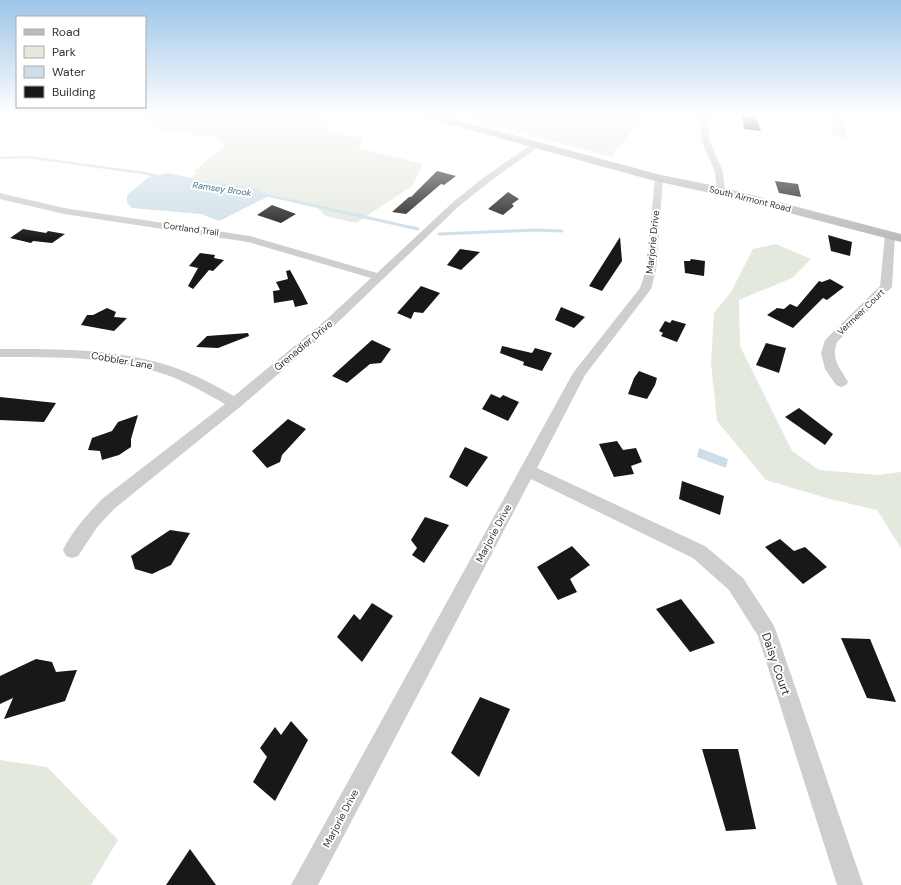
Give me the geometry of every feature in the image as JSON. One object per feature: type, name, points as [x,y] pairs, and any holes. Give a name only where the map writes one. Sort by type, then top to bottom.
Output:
[{"type":"street","name":"Grenadier Drive","points":[[72,550],[92,521],[108,504],[235,403],[331,322],[456,205],[486,180],[520,156]]},
{"type":"street","name":"South Airmont Road","points":[[583,156],[659,178],[721,192],[895,237]]},
{"type":"street","points":[[711,156],[719,172],[721,192]]},
{"type":"street","name":"Marjorie Drive","points":[[304,885],[580,373],[644,288],[651,270],[659,178]]},
{"type":"street","name":"Cortland Trail","points":[[0,196],[64,211],[243,238],[379,277]]},
{"type":"street","name":"Vermeer Court","points":[[841,382],[832,369],[827,353],[831,340],[886,287],[895,237]]},
{"type":"street","name":"Cobbler Lane","points":[[0,353],[84,354],[140,362],[168,370],[194,381],[235,403]]},
{"type":"street","name":"Daisy Court","points":[[527,470],[699,552],[736,584],[766,631],[850,885]]},
{"type":"green space","points":[[212,156],[392,156],[423,164],[412,186],[356,223],[325,216],[316,206],[271,195],[253,188],[207,181],[192,177],[197,172],[194,171]]},
{"type":"green space","points":[[776,244],[811,259],[792,278],[739,300],[740,346],[792,451],[819,470],[879,475],[901,472],[901,548],[877,510],[830,499],[766,480],[717,421],[711,363],[714,313],[731,292],[753,249]]},
{"type":"green space","points":[[0,760],[47,767],[118,840],[91,885],[0,885]]},
{"type":"water","points":[[168,173],[253,188],[271,195],[219,221],[201,214],[132,208],[127,202],[127,195],[149,177]]},
{"type":"water","points":[[699,448],[728,459],[726,468],[697,457]]},
{"type":"building","points":[[437,171],[456,176],[444,185],[441,184],[406,214],[392,212],[409,197],[411,197]]},
{"type":"building","points":[[775,181],[798,184],[801,197],[779,193]]},
{"type":"building","points":[[508,192],[519,199],[512,204],[514,206],[503,215],[488,209]]},
{"type":"building","points":[[272,205],[296,214],[281,223],[257,215]]},
{"type":"building","points":[[23,229],[46,233],[48,231],[65,234],[52,243],[33,241],[31,243],[10,238]]},
{"type":"building","points":[[828,235],[852,242],[850,256],[831,251]]},
{"type":"building","points":[[620,237],[622,261],[602,291],[589,286]]},
{"type":"building","points":[[460,249],[480,252],[461,270],[447,265]]},
{"type":"building","points":[[200,253],[215,255],[214,258],[224,260],[213,271],[209,270],[193,289],[188,286],[198,268],[189,266]]},
{"type":"building","points":[[691,259],[705,261],[704,276],[685,273],[684,261],[690,261]]},
{"type":"building","points":[[290,270],[308,304],[295,307],[293,300],[274,303],[273,291],[280,290],[276,282],[288,279],[286,271]]},
{"type":"building","points":[[830,279],[844,287],[827,300],[823,298],[793,328],[767,315],[777,308],[784,309],[790,304],[797,307],[819,281],[822,282]]},
{"type":"building","points":[[421,286],[440,293],[423,313],[414,312],[411,319],[397,313]]},
{"type":"building","points":[[561,307],[585,317],[574,328],[555,320]]},
{"type":"building","points":[[107,308],[116,312],[114,317],[127,318],[114,331],[81,325],[87,315],[93,315]]},
{"type":"building","points":[[672,320],[686,324],[677,342],[661,336],[663,333],[659,331],[665,321],[670,323]]},
{"type":"building","points":[[248,333],[249,336],[218,348],[196,347],[207,336]]},
{"type":"building","points":[[372,340],[391,349],[381,363],[370,364],[347,383],[332,376]]},
{"type":"building","points":[[766,343],[786,348],[779,373],[756,365]]},
{"type":"building","points":[[502,346],[532,353],[535,348],[552,353],[542,371],[523,365],[524,362],[500,353]]},
{"type":"building","points":[[639,371],[657,378],[655,385],[647,399],[628,394],[634,378]]},
{"type":"building","points":[[491,394],[500,398],[503,395],[519,402],[508,421],[482,409]]},
{"type":"building","points":[[0,397],[56,403],[44,422],[0,420]]},
{"type":"building","points":[[799,408],[833,434],[825,445],[785,417]]},
{"type":"building","points":[[138,415],[131,439],[131,447],[119,455],[102,460],[100,451],[88,450],[92,438],[112,431],[118,422]]},
{"type":"building","points":[[288,419],[306,429],[282,455],[280,462],[267,468],[252,451]]},
{"type":"building","points":[[617,441],[623,450],[636,448],[642,462],[631,466],[634,474],[614,477],[599,444]]},
{"type":"building","points":[[465,447],[488,457],[467,487],[449,477]]},
{"type":"building","points":[[682,481],[724,496],[720,515],[679,499]]},
{"type":"building","points":[[425,517],[449,525],[424,563],[412,555],[417,548],[411,540]]},
{"type":"building","points":[[170,530],[190,533],[171,565],[152,574],[135,569],[131,556]]},
{"type":"building","points":[[780,539],[794,551],[805,547],[827,567],[803,584],[765,547]]},
{"type":"building","points":[[572,546],[590,565],[570,579],[577,592],[558,600],[537,567]]},
{"type":"building","points":[[681,599],[715,643],[690,652],[656,609]]},
{"type":"building","points":[[372,603],[393,616],[362,662],[337,637],[354,614],[360,620]]},
{"type":"building","points":[[841,638],[870,639],[896,702],[867,698]]},
{"type":"building","points":[[36,659],[52,662],[56,672],[77,670],[65,701],[4,719],[13,698],[0,704],[0,676]]},
{"type":"building","points":[[480,697],[510,709],[479,777],[451,753]]},
{"type":"building","points":[[291,721],[308,740],[275,801],[253,782],[267,757],[260,748],[275,727],[281,735]]},
{"type":"building","points":[[702,749],[738,749],[756,829],[726,831]]},
{"type":"building","points":[[190,849],[216,885],[166,885]]},
{"type":"waterway","name":"Ramsey Brook","points":[[0,158],[27,157],[144,173],[161,177]]},
{"type":"waterway","name":"Ramsey Brook","points":[[266,195],[298,202]]},
{"type":"waterway","name":"Ramsey Brook","points":[[293,201],[418,229]]},
{"type":"waterway","name":"Ramsey Brook","points":[[439,234],[535,230],[562,231]]}]
